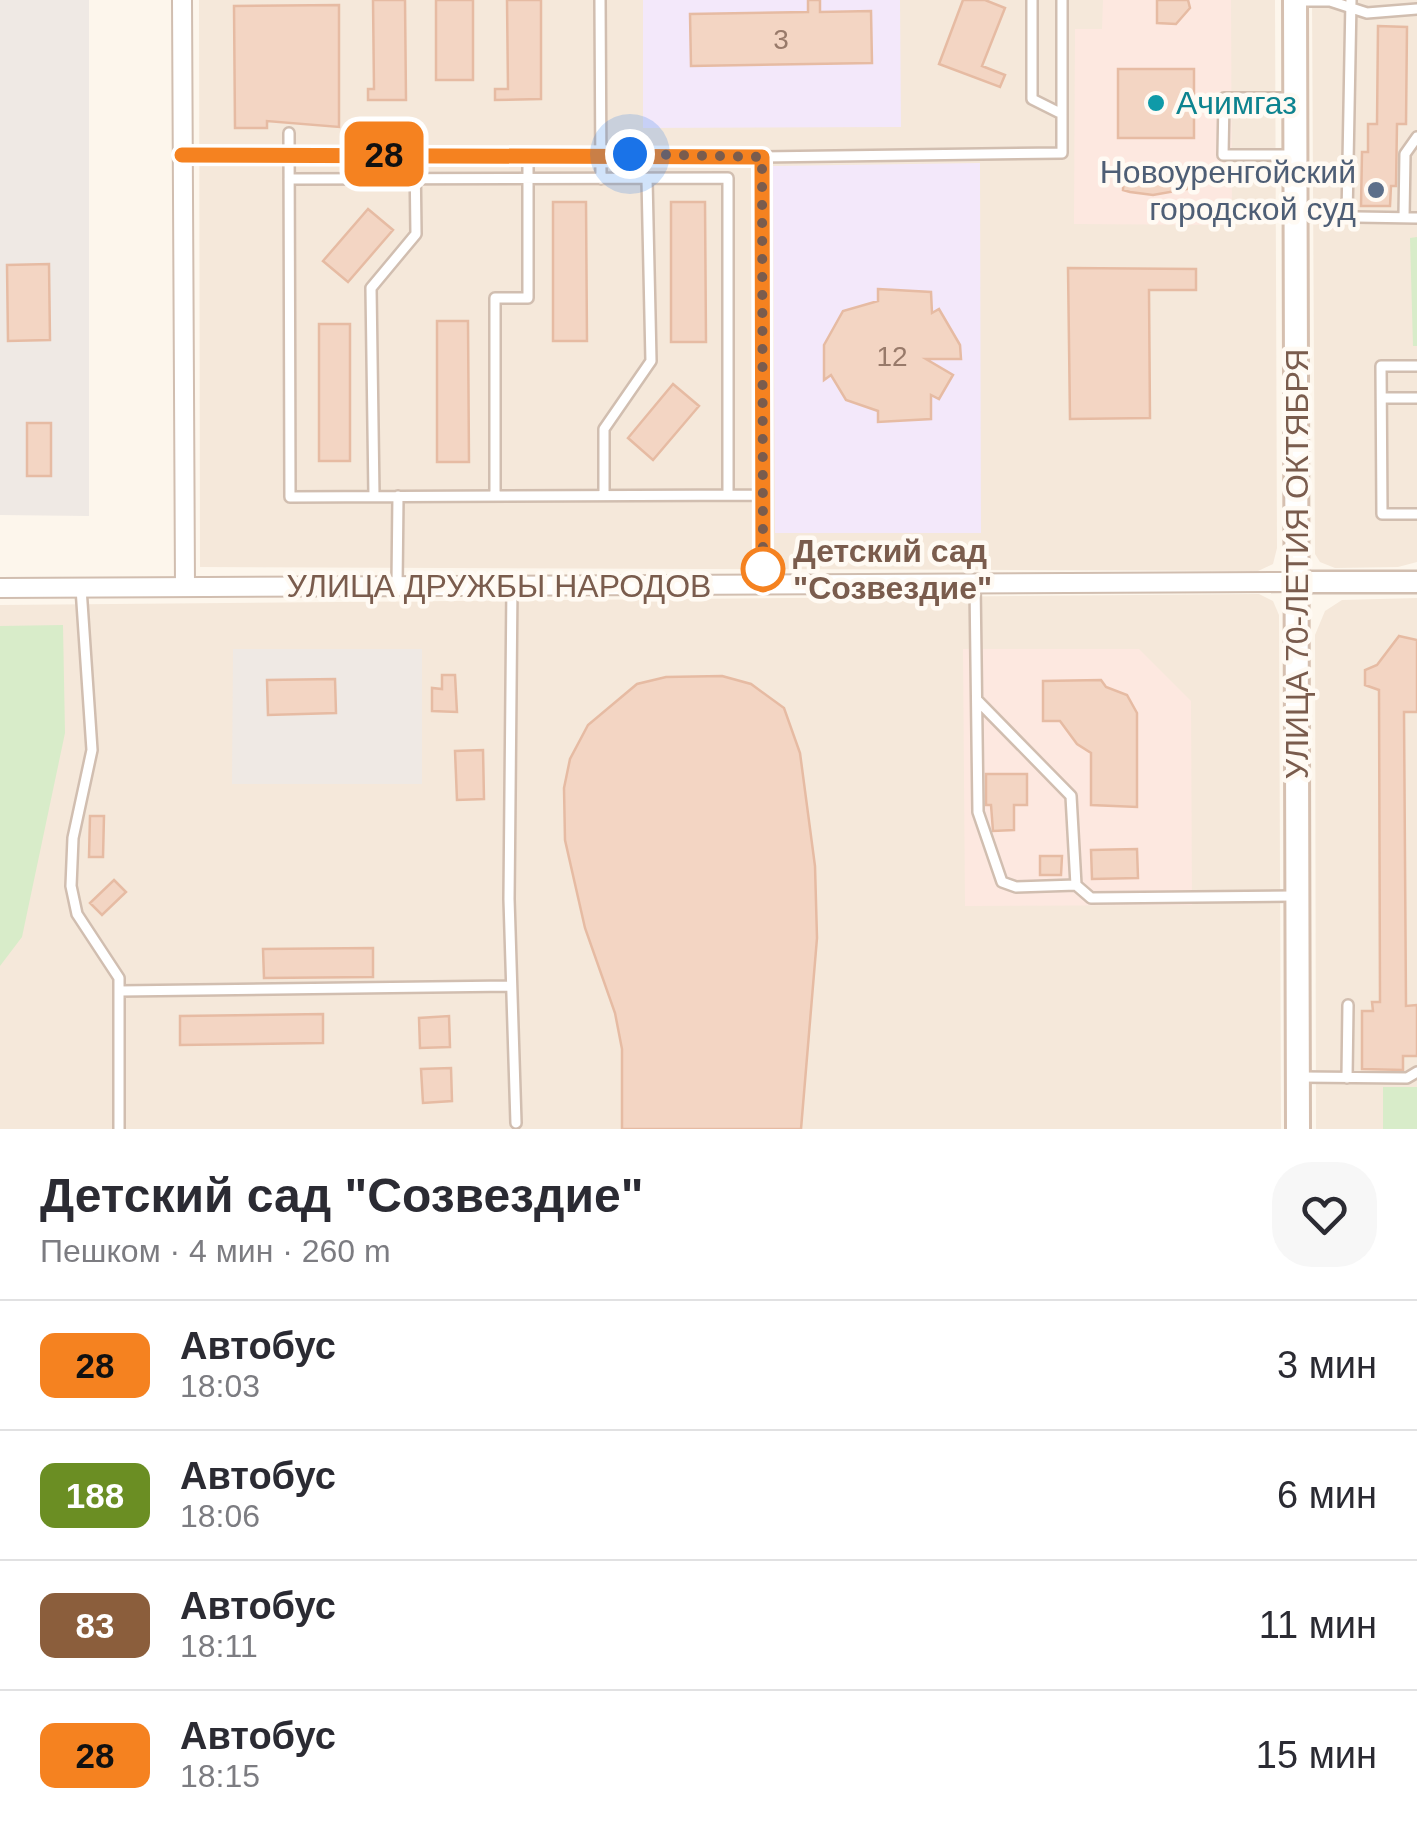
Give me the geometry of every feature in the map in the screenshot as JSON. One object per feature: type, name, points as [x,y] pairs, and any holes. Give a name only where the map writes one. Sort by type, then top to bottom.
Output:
[{"type":"main road","name":"УЛИЦА 70-ЛЕТИЯ ОКТЯБРЯ","points":[[1295,0],[1298,1129]]},
{"type":"street","points":[[182,0],[185,586]]},
{"type":"street","name":"УЛИЦА ДРУЖБЫ НАРОДОВ","points":[[0,588],[1417,582]]},
{"type":"lane","points":[[600,0],[600,179]]},
{"type":"lane","points":[[1032,0],[1032,99],[1062,114]]},
{"type":"lane","points":[[182,155],[762,157],[1062,152],[1062,0]]},
{"type":"lane","points":[[1295,0],[1330,0],[1383,13],[1417,8]]},
{"type":"lane","points":[[1347,217],[1351,4]]},
{"type":"lane","points":[[1295,98],[1224,98],[1223,155],[1296,155]]},
{"type":"lane","points":[[289,133],[290,497],[763,495]]},
{"type":"lane","points":[[1404,217],[1404,159],[1417,137]]},
{"type":"lane","points":[[374,496],[371,288],[416,234],[415,155]]},
{"type":"lane","points":[[494,496],[495,298],[528,298],[528,155]]},
{"type":"lane","points":[[762,157],[763,585]]},
{"type":"lane","points":[[289,179],[728,178],[728,495]]},
{"type":"lane","points":[[604,496],[604,428],[651,362],[647,179]]},
{"type":"lane","points":[[1296,216],[1417,218]]},
{"type":"lane","points":[[1417,366],[1382,366],[1382,514],[1417,514]]},
{"type":"lane","points":[[1382,398],[1417,398]]},
{"type":"lane","points":[[397,586],[398,496]]},
{"type":"lane","points":[[975,582],[978,812],[1002,882],[1016,887],[1076,885],[1092,898],[1298,896]]},
{"type":"lane","points":[[512,586],[510,986],[516,1122]]},
{"type":"lane","points":[[81,588],[92,750],[73,838],[71,886],[78,914],[115,966],[120,990],[119,1129]]},
{"type":"lane","points":[[977,700],[1071,796],[1076,885]]},
{"type":"lane","points":[[120,990],[510,986]]},
{"type":"lane","points":[[1347,1078],[1348,1005]]},
{"type":"lane","points":[[1298,1077],[1407,1078],[1417,1072]]},
{"type":"shaded area","points":[[0,0],[89,0],[89,516],[0,515]]},
{"type":"shaded area","points":[[199,0],[1275,0],[1277,548],[1273,564],[1258,571],[200,567]]},
{"type":"shaded area","points":[[643,0],[900,0],[901,127],[643,128]]},
{"type":"shaded area","name":"Ачимгаз","points":[[1103,0],[1231,0],[1232,225],[1074,224],[1075,29],[1102,29]]},
{"type":"shaded area","points":[[1312,0],[1417,0],[1417,562],[1398,567],[1335,568],[1320,562],[1315,554]]},
{"type":"shaded area","points":[[980,163],[981,533],[775,533],[773,166]]},
{"type":"shaded area","points":[[1259,594],[1273,601],[1279,615],[1281,1129],[0,1129],[0,605]]},
{"type":"shaded area","points":[[1417,598],[1417,1129],[1316,1129],[1315,635],[1325,611],[1342,600]]},
{"type":"shaded area","points":[[233,649],[422,649],[422,784],[232,784]]},
{"type":"shaded area","points":[[963,649],[1139,649],[1191,701],[1192,905],[965,906]]},
{"type":"green space","points":[[1417,237],[1417,346],[1413,346],[1410,238]]},
{"type":"green space","points":[[63,625],[65,733],[22,937],[0,966],[0,626]]},
{"type":"green space","points":[[1383,1087],[1417,1087],[1417,1129],[1383,1129]]},
{"type":"building","points":[[373,0],[405,0],[406,100],[368,100],[368,89],[374,89]]},
{"type":"building","points":[[436,0],[473,0],[473,80],[436,80]]},
{"type":"building","points":[[507,0],[541,0],[541,99],[495,100],[495,89],[508,89]]},
{"type":"building","points":[[808,0],[820,0],[820,12],[871,11],[872,63],[691,66],[690,14],[808,12]]},
{"type":"building","points":[[963,0],[985,0],[1005,8],[982,66],[1005,75],[1000,87],[939,64]]},
{"type":"building","points":[[1157,0],[1188,0],[1190,8],[1176,24],[1157,23]]},
{"type":"building","points":[[339,5],[339,127],[267,121],[267,128],[235,128],[234,6]]},
{"type":"building","points":[[1378,26],[1407,27],[1406,124],[1397,124],[1396,186],[1391,186],[1390,206],[1361,206],[1362,152],[1368,152],[1368,124],[1377,124]]},
{"type":"building","name":"Ачимгаз","points":[[1118,69],[1194,69],[1194,138],[1118,138]]},
{"type":"building","points":[[1124,170],[1154,177],[1188,170],[1187,189],[1153,195],[1123,190]]},
{"type":"building","points":[[553,202],[586,202],[587,341],[553,341]]},
{"type":"building","points":[[671,202],[705,202],[706,342],[671,342]]},
{"type":"building","points":[[368,209],[393,230],[348,282],[323,261]]},
{"type":"building","points":[[49,264],[50,340],[8,341],[7,265]]},
{"type":"building","points":[[1068,268],[1196,269],[1196,290],[1149,290],[1150,418],[1070,419]]},
{"type":"building","points":[[878,289],[931,292],[932,313],[939,309],[960,345],[961,359],[926,359],[953,375],[939,399],[931,395],[931,419],[878,422],[878,411],[846,400],[831,375],[824,380],[824,345],[843,311],[878,301]]},
{"type":"building","points":[[437,321],[468,321],[469,462],[437,462]]},
{"type":"building","points":[[319,324],[350,324],[350,461],[319,461]]},
{"type":"building","points":[[673,384],[699,406],[653,460],[628,438]]},
{"type":"building","points":[[27,423],[51,423],[51,476],[27,476]]},
{"type":"building","points":[[1399,636],[1417,640],[1417,712],[1404,712],[1406,1006],[1417,1005],[1417,1056],[1403,1056],[1403,1070],[1362,1069],[1362,1011],[1373,1011],[1372,1002],[1380,1002],[1379,690],[1365,685],[1365,670],[1377,665]]},
{"type":"building","points":[[442,675],[455,675],[457,712],[432,711],[432,688],[442,689]]},
{"type":"building","points":[[722,676],[751,684],[784,708],[800,753],[815,866],[817,938],[801,1129],[622,1129],[622,1049],[615,1013],[585,928],[565,840],[564,788],[570,759],[588,725],[637,684],[666,677]]},
{"type":"building","points":[[335,679],[336,713],[268,715],[267,680]]},
{"type":"building","points":[[1101,680],[1106,687],[1127,695],[1137,713],[1137,807],[1091,805],[1091,753],[1077,744],[1060,721],[1043,721],[1043,681]]},
{"type":"building","points":[[483,750],[484,799],[457,800],[455,751]]},
{"type":"building","points":[[986,774],[1027,774],[1027,805],[1014,805],[1014,830],[993,831],[991,805],[986,805]]},
{"type":"building","points":[[90,816],[104,816],[103,857],[89,857]]},
{"type":"building","points":[[1137,849],[1138,878],[1092,879],[1091,850]]},
{"type":"building","points":[[1040,856],[1062,856],[1061,875],[1040,875]]},
{"type":"building","points":[[114,880],[126,892],[102,915],[90,903]]},
{"type":"building","points":[[373,948],[373,977],[264,978],[263,949]]},
{"type":"building","points":[[323,1014],[323,1043],[180,1045],[180,1016]]},
{"type":"building","points":[[449,1016],[450,1047],[420,1048],[419,1018]]},
{"type":"building","points":[[451,1068],[452,1101],[423,1103],[421,1069]]},
{"type":"bus line","name":"28","points":[[182,155],[762,157],[763,585]]},
{"type":"place","name":"Ачимгаз","points":[[1156,103]]},
{"type":"place","name":"Новоуренгойский городской суд","points":[[1376,190]]},
{"type":"place","name":"Детский сад \"Созвездие\"","points":[[763,569]]},
{"type":"route","points":[[630,154],[762,157],[763,569]]}]
